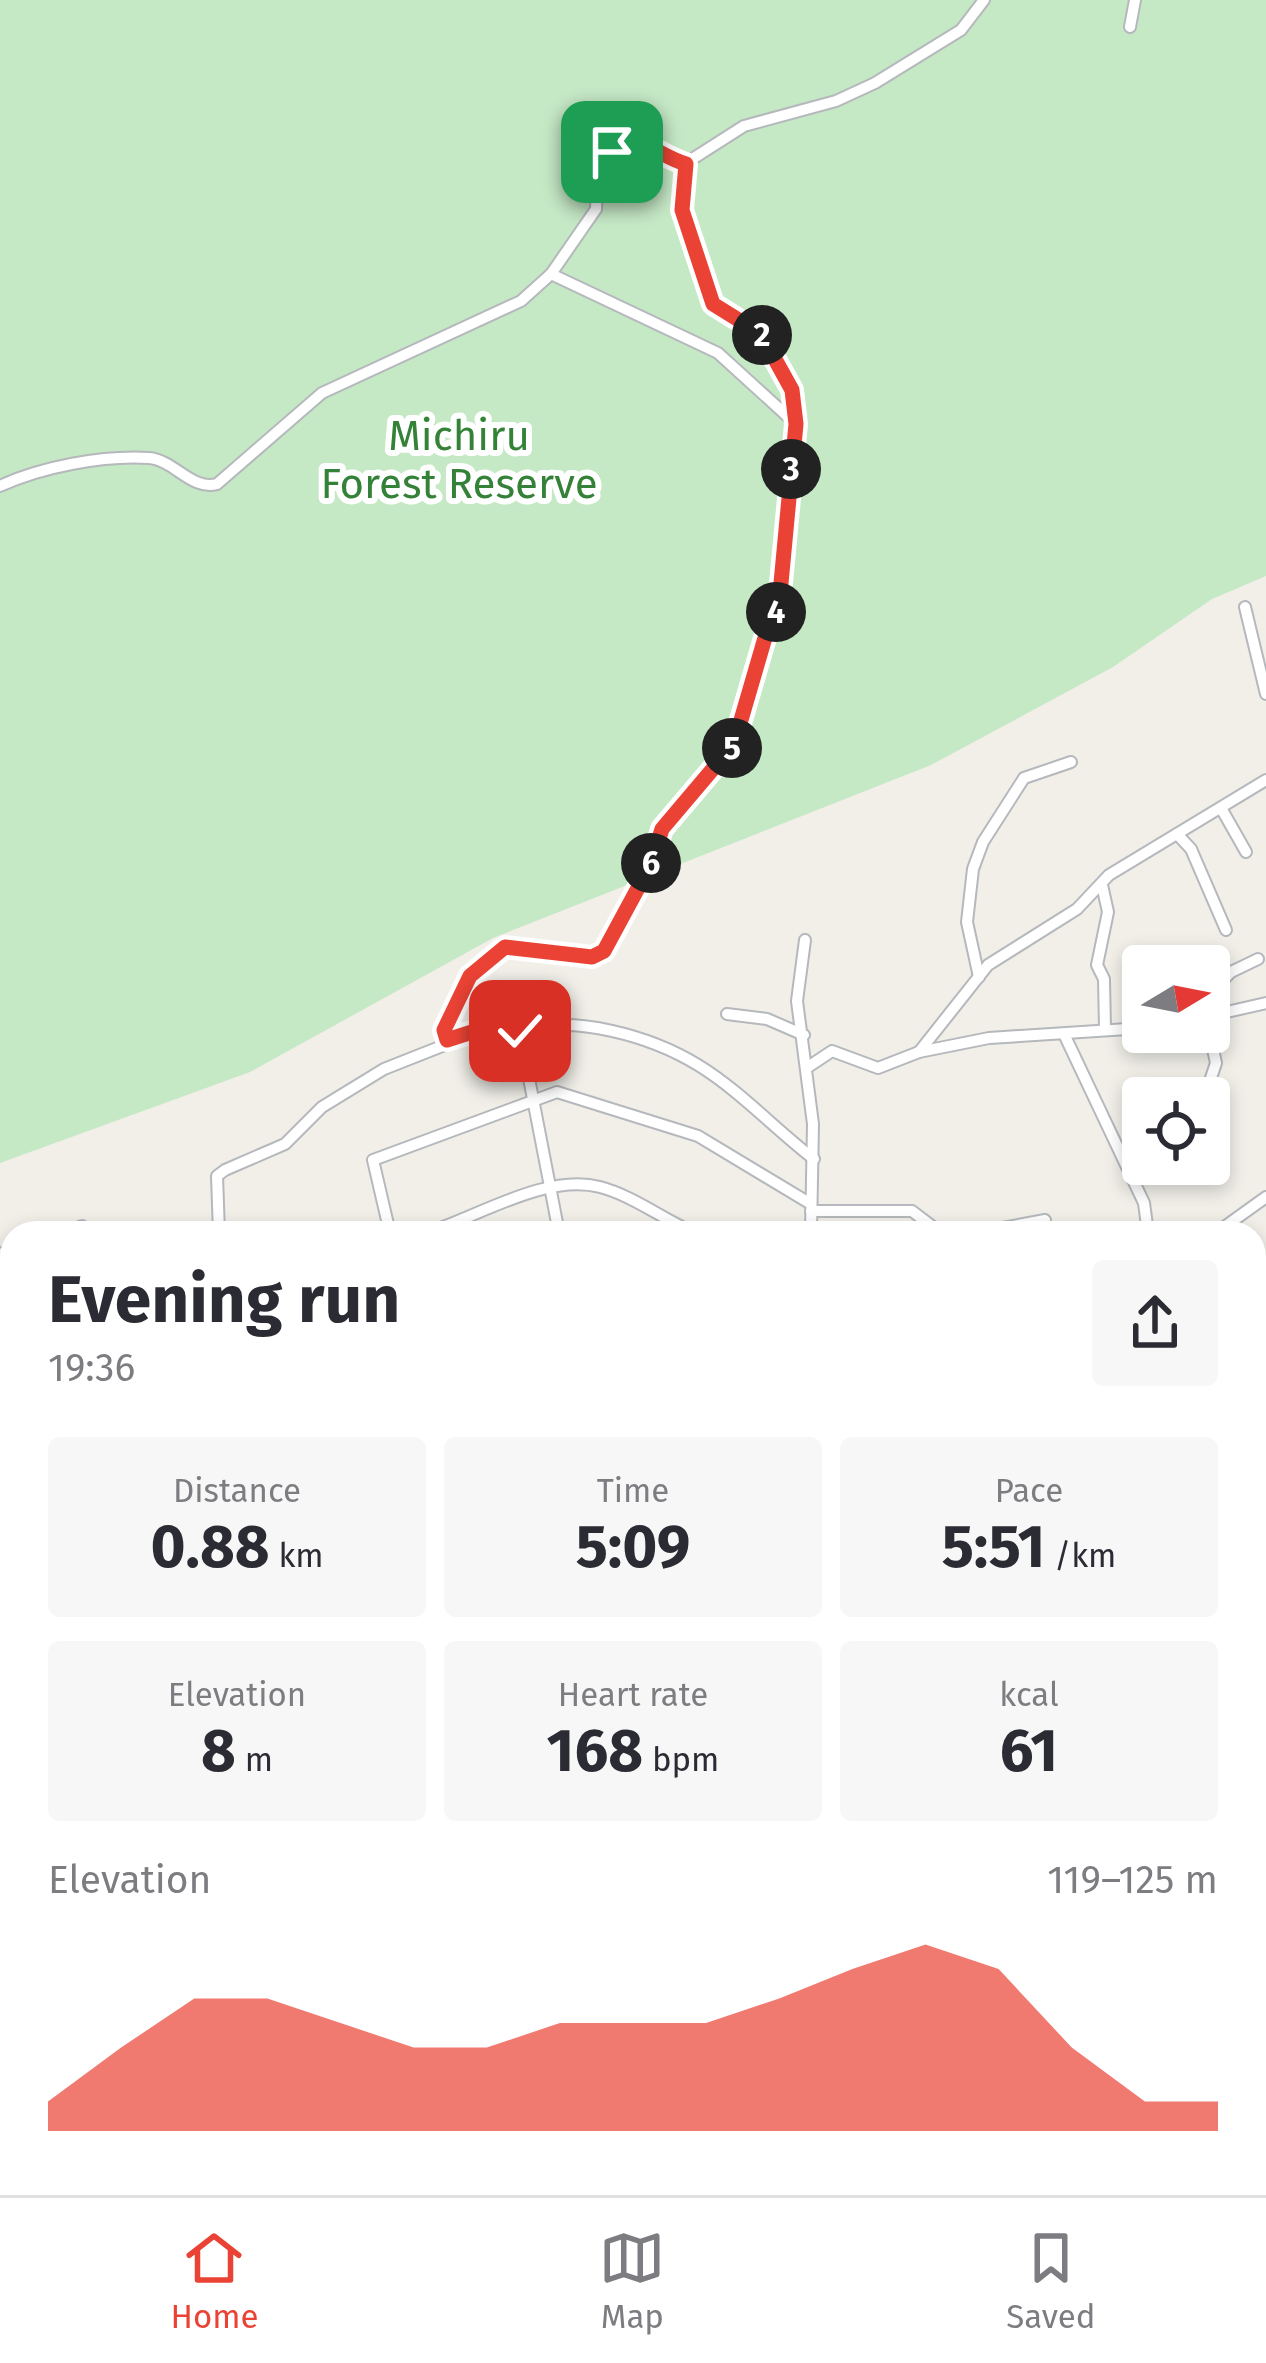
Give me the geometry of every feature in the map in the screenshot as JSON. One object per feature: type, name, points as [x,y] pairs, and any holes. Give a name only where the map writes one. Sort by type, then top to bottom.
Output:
[{"type":"street","points":[[686,164],[744,126],[836,101],[874,82],[961,30],[984,0]]},
{"type":"street","points":[[1130,27],[1136,1]]},
{"type":"street","points":[[0,486],[35,473],[148,458],[212,487],[282,433],[322,393],[521,301],[551,274],[596,209],[597,178],[612,152],[629,141],[646,142],[686,164]]},
{"type":"street","points":[[447,1040],[444,1030],[470,976],[505,947],[592,957],[604,951],[651,864],[662,829],[734,744],[776,614],[796,424],[792,390],[776,352],[761,334],[713,304],[682,210],[686,164]]},
{"type":"street","points":[[551,274],[718,353],[796,424]]},
{"type":"street","points":[[1245,608],[1266,694]]},
{"type":"street","points":[[979,977],[967,922],[973,869],[983,842],[1024,778],[1071,762]]},
{"type":"street","points":[[919,1052],[979,977],[1109,875],[1266,780]]},
{"type":"street","points":[[1221,808],[1246,852]]},
{"type":"street","points":[[1178,834],[1191,849],[1226,930]]},
{"type":"street","points":[[1102,885],[1108,912],[1097,965],[1104,979],[1105,1028]]},
{"type":"street","points":[[805,940],[796,1001],[808,1067],[814,1159],[811,1221]]},
{"type":"street","points":[[1230,974],[1258,958]]},
{"type":"street","points":[[1230,1011],[1266,1003]]},
{"type":"street","points":[[728,1014],[781,1022],[804,1035]]},
{"type":"street","points":[[219,1221],[217,1176],[285,1144],[355,1085],[447,1040],[503,1022],[520,1031],[544,1025],[588,1028],[675,1054],[712,1074],[814,1159]]},
{"type":"street","points":[[808,1067],[832,1052],[878,1068],[919,1052],[989,1038],[1122,1028]]},
{"type":"street","points":[[520,1031],[557,1221]]},
{"type":"street","points":[[1064,1034],[1144,1203],[1146,1221]]},
{"type":"street","points":[[387,1221],[374,1160],[557,1092],[667,1124],[723,1150],[812,1207],[912,1211],[925,1221]]},
{"type":"street","points":[[460,1221],[550,1188],[601,1187],[670,1221]]},
{"type":"street","points":[[1233,1221],[1266,1197]]},
{"type":"street","points":[[1040,1221],[1045,1220]]},
{"type":"green space","name":"Michiru Forest Reserve","points":[[0,0],[1266,0],[1266,576],[1212,599],[1113,667],[931,765],[493,938],[250,1072],[0,1163]]},
{"type":"route","points":[[520,1031],[503,1022],[447,1040],[444,1036],[470,976],[483,960],[505,947],[592,957],[604,951],[651,864],[662,829],[718,769],[734,744],[747,714],[781,583],[796,424],[792,390],[776,352],[761,334],[713,304],[682,210],[680,184],[686,164],[671,160],[646,142],[629,141],[612,152]]}]
